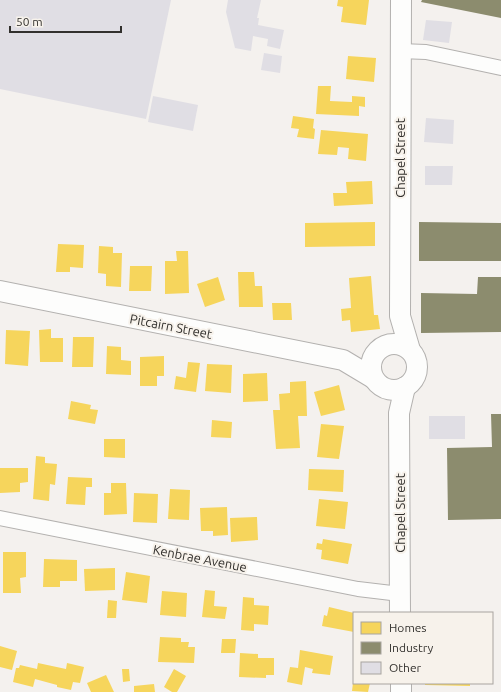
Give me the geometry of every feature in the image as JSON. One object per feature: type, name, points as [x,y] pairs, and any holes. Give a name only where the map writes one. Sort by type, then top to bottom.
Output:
[{"type":"street","name":"Chapel Street","points":[[401,0],[400,316],[410,350]]},
{"type":"street","points":[[400,51],[426,52],[501,68]]},
{"type":"street","name":"Pitcairn Street","points":[[0,291],[342,360],[379,383]]},
{"type":"street","name":"Chapel Street","points":[[380,348],[400,316]]},
{"type":"street","points":[[379,383],[390,390],[405,387],[410,382],[417,370],[414,356],[410,350],[404,346],[390,344],[380,348],[370,364],[371,371],[379,383],[399,413]]},
{"type":"street","name":"Pitcairn Street","points":[[342,360],[380,348]]},
{"type":"street","name":"Chapel Street","points":[[400,604],[399,413],[405,387]]},
{"type":"street","name":"Kenbrae Avenue","points":[[0,518],[358,589],[400,604]]},
{"type":"building: Homes","points":[[338,0],[369,0],[366,25],[341,22],[343,7],[337,6]]},
{"type":"building: Homes","points":[[348,56],[376,58],[374,82],[346,79]]},
{"type":"building: Homes","points":[[318,86],[331,86],[330,101],[352,102],[352,96],[365,97],[365,107],[359,106],[359,116],[316,114]]},
{"type":"building: Homes","points":[[293,116],[314,119],[314,139],[297,137],[299,129],[291,128]]},
{"type":"building: Homes","points":[[321,130],[368,134],[366,161],[348,159],[349,148],[338,147],[337,155],[318,154]]},
{"type":"building: Homes","points":[[372,181],[373,204],[334,206],[333,193],[347,193],[346,182]]},
{"type":"building: Homes","points":[[375,222],[375,246],[305,247],[305,223]]},
{"type":"building: Homes","points":[[58,244],[84,245],[83,268],[70,267],[70,272],[56,272]]},
{"type":"building: Homes","points":[[99,246],[113,247],[113,253],[122,253],[121,287],[106,286],[106,274],[98,273]]},
{"type":"building: Homes","points":[[176,251],[188,251],[189,293],[165,294],[165,261],[177,261]]},
{"type":"building: Homes","points":[[130,266],[152,266],[151,291],[129,291]]},
{"type":"building: Homes","points":[[238,272],[254,272],[255,286],[262,286],[263,307],[239,307]]},
{"type":"building: Homes","points":[[371,276],[374,315],[378,315],[380,329],[351,332],[350,320],[342,321],[341,309],[351,308],[349,278]]},
{"type":"building: Homes","points":[[218,277],[225,300],[205,307],[197,284]]},
{"type":"building: Homes","points":[[272,303],[291,303],[292,320],[273,320]]},
{"type":"building: Homes","points":[[51,329],[51,338],[63,338],[63,362],[40,362],[39,330]]},
{"type":"building: Homes","points":[[6,330],[30,331],[28,366],[5,364]]},
{"type":"building: Homes","points":[[73,337],[94,337],[93,367],[72,367]]},
{"type":"building: Homes","points":[[107,346],[121,347],[121,360],[131,361],[131,375],[106,374]]},
{"type":"building: Homes","points":[[164,356],[164,376],[157,376],[157,386],[140,386],[140,357]]},
{"type":"building: Homes","points":[[188,362],[200,363],[196,392],[174,389],[176,376],[186,378]]},
{"type":"building: Homes","points":[[207,364],[232,365],[231,393],[205,391]]},
{"type":"building: Homes","points":[[267,373],[268,401],[243,402],[243,374]]},
{"type":"building: Homes","points":[[306,381],[307,416],[298,416],[300,448],[276,449],[273,410],[280,410],[279,394],[290,393],[290,382]]},
{"type":"building: Homes","points":[[339,385],[345,410],[321,416],[314,392]]},
{"type":"building: Homes","points":[[71,401],[91,405],[90,409],[98,410],[95,424],[68,419]]},
{"type":"building: Homes","points":[[212,420],[232,422],[231,438],[211,437]]},
{"type":"building: Homes","points":[[321,424],[344,426],[339,459],[317,457]]},
{"type":"building: Homes","points":[[104,439],[125,439],[125,458],[104,457]]},
{"type":"building: Homes","points":[[36,456],[45,457],[45,463],[57,464],[55,485],[50,484],[49,501],[33,499]]},
{"type":"building: Homes","points":[[0,468],[28,468],[28,482],[20,483],[20,492],[0,493]]},
{"type":"building: Homes","points":[[309,469],[344,470],[343,492],[308,490]]},
{"type":"building: Homes","points":[[68,477],[92,478],[92,487],[86,487],[85,505],[66,504]]},
{"type":"building: Homes","points":[[111,483],[126,483],[127,514],[104,515],[104,493],[111,493]]},
{"type":"building: Homes","points":[[170,489],[190,490],[189,520],[168,519]]},
{"type":"building: Homes","points":[[134,493],[158,494],[157,523],[133,522]]},
{"type":"building: Homes","points":[[319,499],[348,502],[345,529],[316,526]]},
{"type":"building: Homes","points":[[227,507],[228,535],[213,536],[213,531],[201,531],[200,508]]},
{"type":"building: Homes","points":[[257,517],[258,540],[231,542],[230,518]]},
{"type":"building: Homes","points":[[323,539],[352,544],[348,564],[321,559],[322,550],[316,549],[317,543],[322,544]]},
{"type":"building: Homes","points":[[3,552],[26,552],[26,577],[20,578],[21,593],[3,593]]},
{"type":"building: Homes","points":[[44,559],[77,560],[77,581],[60,581],[60,587],[43,587]]},
{"type":"building: Homes","points":[[115,568],[115,590],[85,591],[84,569]]},
{"type":"building: Homes","points":[[126,572],[150,576],[147,603],[122,600]]},
{"type":"building: Homes","points":[[205,590],[215,591],[214,606],[227,607],[225,619],[202,617]]},
{"type":"building: Homes","points":[[162,591],[187,593],[186,617],[160,615]]},
{"type":"building: Homes","points":[[243,597],[254,598],[254,605],[269,606],[268,625],[254,624],[254,631],[241,630]]},
{"type":"building: Homes","points":[[108,600],[117,601],[116,618],[107,618]]},
{"type":"building: Homes","points":[[329,607],[353,613],[353,632],[322,626],[324,615],[327,616]]},
{"type":"building: Homes","points":[[160,637],[181,638],[181,642],[189,642],[188,647],[195,647],[194,663],[158,662]]},
{"type":"building: Homes","points":[[222,639],[236,639],[235,653],[221,653]]},
{"type":"building: Homes","points":[[0,646],[17,651],[12,670],[0,667]]},
{"type":"building: Homes","points":[[300,650],[333,656],[330,675],[312,673],[313,669],[305,667],[302,685],[287,682],[290,667],[298,668]]},
{"type":"building: Homes","points":[[240,653],[258,654],[258,658],[274,658],[274,675],[266,675],[266,678],[239,677]]},
{"type":"building: Homes","points":[[38,663],[66,669],[67,663],[84,667],[80,683],[73,682],[71,690],[57,687],[57,685],[35,679],[33,687],[13,682],[16,668],[19,668],[20,665],[37,669]]},
{"type":"building: Homes","points":[[122,669],[129,669],[130,681],[123,682]]},
{"type":"building: Homes","points":[[174,669],[186,676],[177,692],[172,692],[164,687]]},
{"type":"building: Homes","points":[[106,675],[114,692],[91,692],[87,683]]},
{"type":"building: Homes","points":[[353,683],[370,684],[368,692],[352,691]]},
{"type":"building: Homes","points":[[154,684],[155,692],[134,692],[134,686]]},
{"type":"building: Homes","points":[[470,684],[470,686],[425,685]]},
{"type":"building: Industry","points":[[422,0],[501,0],[501,18],[421,2]]},
{"type":"building: Industry","points":[[419,222],[501,223],[501,261],[419,261]]},
{"type":"building: Industry","points":[[478,277],[501,277],[501,332],[421,333],[421,293],[477,294]]},
{"type":"building: Industry","points":[[491,414],[501,414],[501,519],[448,520],[447,448],[492,447]]},
{"type":"building: Other","points":[[0,0],[171,0],[146,119],[0,89]]},
{"type":"building: Other","points":[[228,0],[261,0],[257,18],[259,18],[258,25],[284,30],[280,49],[267,46],[268,39],[253,36],[251,51],[235,48],[226,12]]},
{"type":"building: Other","points":[[426,20],[452,22],[449,43],[423,40]]},
{"type":"building: Other","points":[[264,53],[282,56],[280,73],[261,70]]},
{"type":"building: Other","points":[[153,96],[198,105],[193,131],[148,122]]},
{"type":"building: Other","points":[[426,118],[454,120],[453,144],[424,142]]},
{"type":"building: Other","points":[[425,166],[453,166],[452,185],[425,185]]},
{"type":"building: Other","points":[[429,416],[465,416],[465,439],[429,439]]}]
